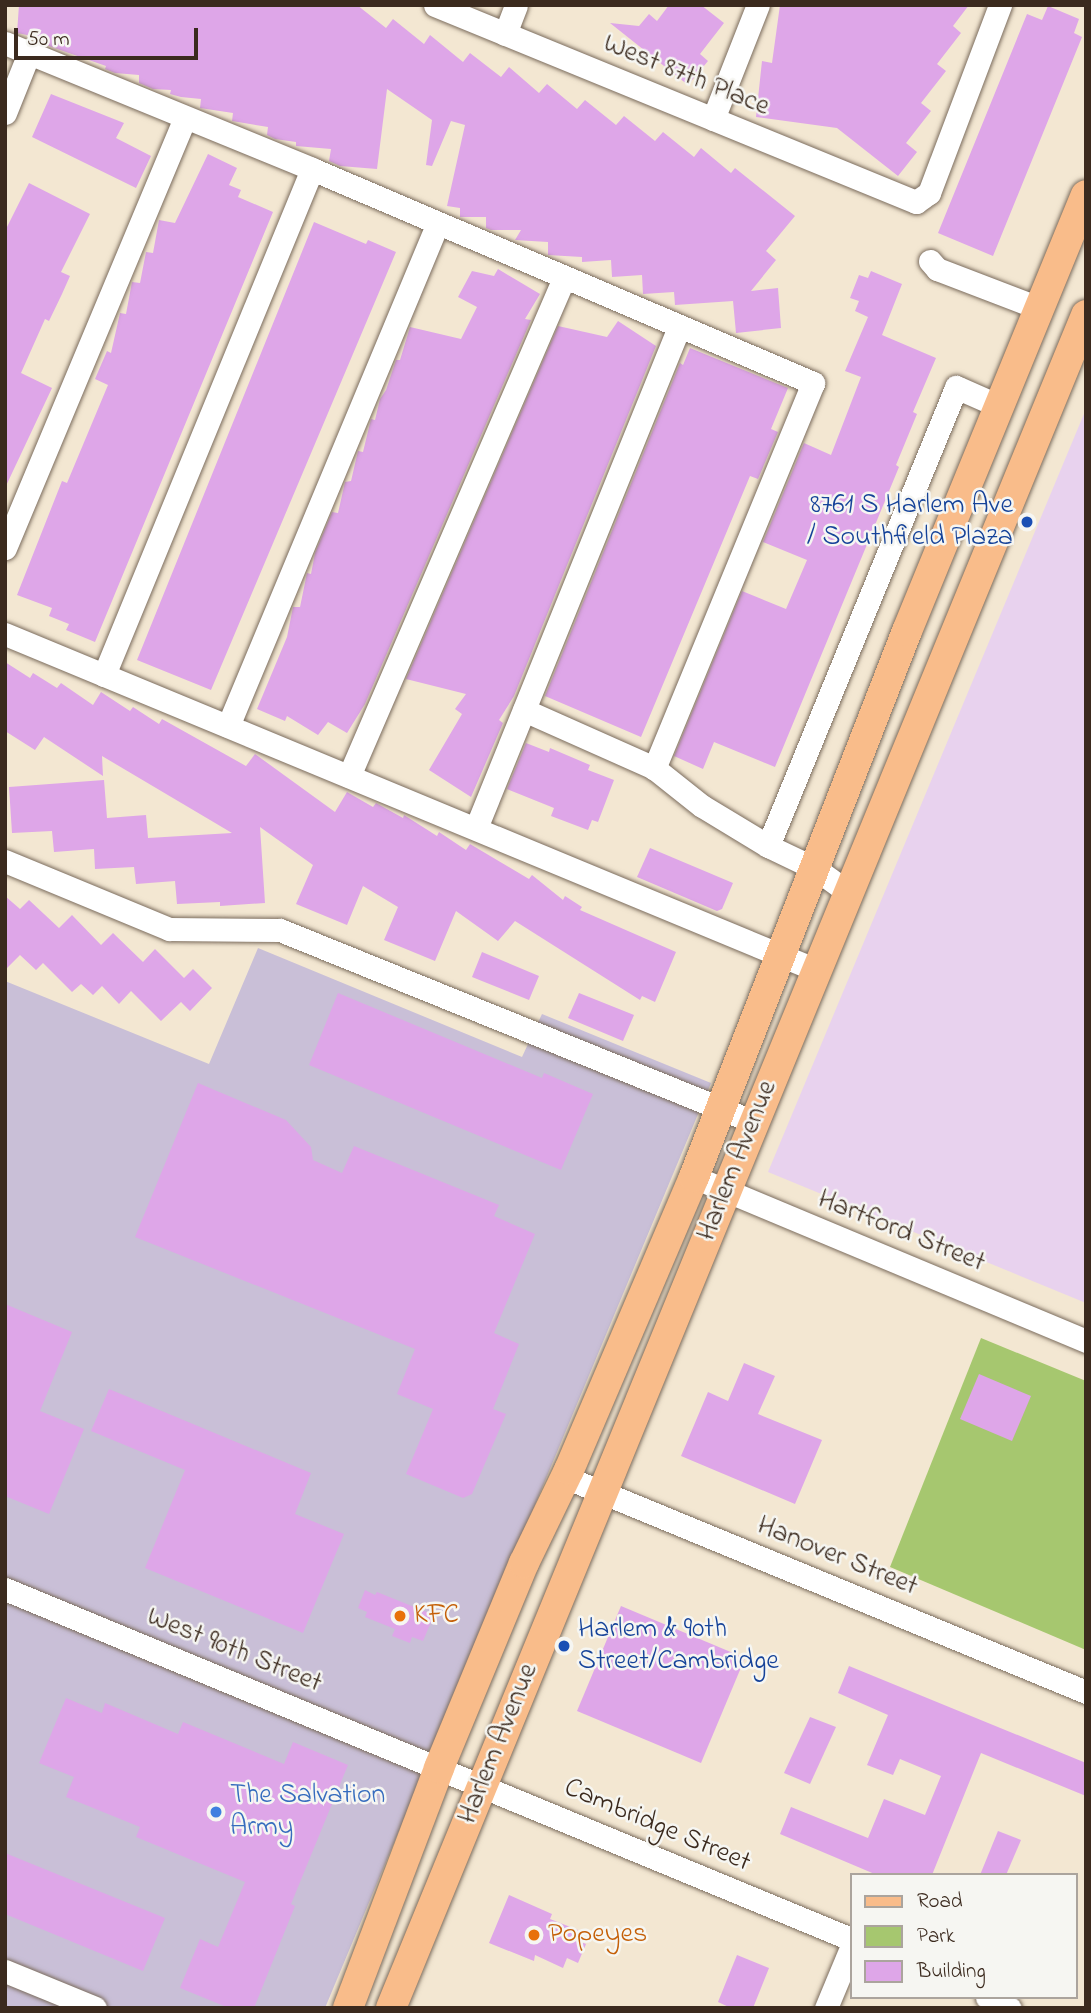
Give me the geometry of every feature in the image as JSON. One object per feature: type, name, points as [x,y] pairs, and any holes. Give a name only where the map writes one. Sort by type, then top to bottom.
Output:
[{"type":"main road","name":"Harlem Avenue","points":[[348,2008],[439,1768],[524,1563],[565,1477],[694,1177],[907,631],[1086,195]]},
{"type":"main road","name":"Harlem Avenue","points":[[391,2008],[1086,315]]},
{"type":"street","name":"West 87th Place","points":[[435,5],[916,202],[929,193],[1000,5]]},
{"type":"street","points":[[505,34],[516,5]]},
{"type":"street","points":[[713,120],[758,5]]},
{"type":"street","points":[[5,43],[312,169],[437,225],[813,383],[654,768]]},
{"type":"street","points":[[5,113],[29,53]]},
{"type":"street","points":[[5,548],[185,118]]},
{"type":"street","points":[[104,675],[312,169]]},
{"type":"street","points":[[228,726],[437,225]]},
{"type":"street","points":[[930,261],[937,269],[1039,308]]},
{"type":"street","points":[[349,776],[564,278]]},
{"type":"street","points":[[476,828],[679,327]]},
{"type":"street","points":[[768,846],[956,387],[999,406]]},
{"type":"street","points":[[5,634],[816,970]]},
{"type":"street","points":[[524,710],[654,768],[702,806],[768,846],[816,869],[849,893]]},
{"type":"street","points":[[5,861],[169,929],[280,930],[754,1122]]},
{"type":"street","name":"Hartford Street","points":[[694,1177],[1086,1341]]},
{"type":"street","name":"Hanover Street","points":[[565,1477],[1086,1692]]},
{"type":"street","name":"West 90th Street","points":[[5,1589],[439,1768]]},
{"type":"street","name":"Cambridge Street","points":[[439,1768],[850,1939]]},
{"type":"street","points":[[826,2008],[850,1950]]},
{"type":"street","points":[[5,1971],[95,2008]]},
{"type":"street","points":[[991,1999],[1010,2008]]},
{"type":"shaded area","points":[[1086,409],[1086,1303],[768,1172]]},
{"type":"shaded area","points":[[258,948],[522,1057],[542,1014],[711,1083],[325,2008],[5,2008],[5,981],[209,1064]]},
{"type":"green space","points":[[981,1338],[1086,1381],[1086,1650],[890,1567]]},
{"type":"building","points":[[19,5],[357,5],[386,28],[393,19],[424,44],[430,35],[463,62],[470,53],[501,77],[509,67],[539,93],[547,84],[577,109],[585,100],[616,125],[624,116],[655,141],[663,132],[694,157],[701,148],[731,173],[735,168],[795,216],[766,251],[776,260],[751,291],[778,288],[781,328],[736,333],[733,301],[675,305],[674,292],[643,294],[642,275],[612,277],[611,260],[582,262],[582,257],[548,255],[548,242],[515,240],[521,230],[491,230],[486,228],[486,217],[460,217],[460,208],[447,206],[465,125],[451,121],[432,166],[426,165],[432,120],[387,89],[377,169],[340,166],[329,161],[331,149],[296,146],[296,142],[275,139],[267,135],[268,127],[232,121],[233,113],[200,108],[201,99],[170,94],[171,90],[153,89],[139,83],[139,75],[115,73],[105,69],[106,66],[46,45],[47,39],[17,33]]},
{"type":"building","points":[[669,5],[701,5],[724,23],[700,54],[708,61],[688,85],[610,23],[639,26],[649,14],[657,21]]},
{"type":"building","points":[[780,5],[969,5],[953,26],[961,33],[937,64],[946,71],[921,103],[931,111],[906,143],[917,152],[898,176],[837,128],[756,117],[762,61],[772,63]]},
{"type":"building","points":[[1048,6],[1079,19],[1074,33],[1082,37],[993,256],[938,233],[1027,14],[1042,20]]},
{"type":"building","points":[[51,94],[124,123],[116,138],[151,156],[136,188],[32,137]]},
{"type":"building","points":[[208,154],[237,168],[229,185],[241,190],[238,197],[273,212],[95,642],[66,630],[69,624],[49,616],[52,608],[17,595],[62,481],[67,483],[108,385],[95,379],[107,351],[111,353],[120,313],[126,314],[132,282],[140,283],[146,252],[153,253],[159,220],[175,223]]},
{"type":"building","points":[[29,183],[90,214],[61,272],[70,276],[49,321],[45,319],[21,373],[52,388],[5,488],[5,231]]},
{"type":"building","points":[[314,222],[366,244],[368,240],[396,252],[211,690],[137,660]]},
{"type":"building","points":[[498,269],[540,294],[525,319],[531,320],[365,704],[347,733],[328,722],[318,735],[287,716],[285,721],[257,709],[287,637],[293,607],[300,607],[307,573],[311,574],[315,553],[332,512],[338,513],[345,482],[351,481],[358,451],[363,452],[371,419],[375,420],[380,399],[386,390],[396,360],[400,360],[410,327],[461,339],[477,307],[458,297],[472,271],[494,276]]},
{"type":"building","points":[[871,271],[902,284],[882,335],[936,358],[913,412],[917,414],[896,465],[899,467],[775,767],[714,742],[703,769],[674,756],[742,591],[786,609],[807,560],[763,542],[804,443],[831,455],[861,377],[845,371],[868,317],[855,311],[859,301],[850,298],[859,275],[868,278]]},
{"type":"building","points":[[618,321],[656,346],[514,696],[499,720],[503,723],[471,797],[429,770],[462,714],[455,709],[466,694],[406,679],[558,326],[607,337]]},
{"type":"building","points":[[690,348],[788,388],[771,429],[778,432],[758,479],[750,476],[641,737],[545,696],[680,363],[683,365]]},
{"type":"building","points":[[5,662],[30,678],[33,673],[57,688],[61,683],[93,705],[101,692],[130,711],[133,707],[159,724],[162,719],[246,766],[255,754],[335,812],[347,792],[373,807],[376,803],[403,818],[404,815],[437,836],[439,832],[466,850],[470,844],[529,879],[532,875],[563,900],[565,896],[582,907],[580,910],[676,952],[655,1002],[642,996],[640,1000],[515,921],[498,941],[456,911],[435,961],[384,940],[398,907],[363,886],[347,925],[296,904],[313,865],[260,827],[265,903],[220,906],[220,902],[177,904],[175,881],[136,884],[134,867],[95,869],[94,849],[54,852],[52,831],[12,833],[9,787],[104,780],[107,818],[146,815],[148,838],[232,833],[102,756],[103,776],[44,737],[35,750],[5,731]]},
{"type":"building","points":[[526,743],[549,752],[550,748],[590,765],[588,770],[614,780],[598,822],[592,820],[588,830],[551,816],[554,808],[507,789]]},
{"type":"building","points":[[650,848],[733,883],[722,909],[717,911],[637,877]]},
{"type":"building","points":[[5,896],[20,909],[29,900],[59,928],[72,915],[101,945],[113,933],[143,962],[155,949],[184,978],[193,969],[212,988],[190,1011],[181,1002],[161,1021],[131,991],[119,1004],[102,986],[93,995],[81,984],[72,992],[43,963],[36,970],[20,955],[5,970]]},
{"type":"building","points":[[482,952],[539,976],[529,1000],[472,977]]},
{"type":"building","points":[[338,993],[542,1078],[544,1073],[593,1094],[561,1170],[309,1065]]},
{"type":"building","points":[[579,993],[634,1015],[623,1041],[568,1018]]},
{"type":"building","points":[[198,1083],[286,1120],[311,1147],[313,1160],[342,1173],[354,1146],[499,1205],[494,1216],[535,1234],[494,1333],[519,1344],[493,1409],[506,1414],[472,1494],[463,1498],[406,1474],[433,1409],[397,1394],[415,1349],[135,1237]]},
{"type":"building","points":[[5,1304],[72,1332],[40,1411],[84,1429],[49,1514],[5,1496]]},
{"type":"building","points":[[744,1363],[775,1376],[758,1414],[822,1440],[795,1504],[681,1456],[708,1392],[728,1401]]},
{"type":"building","points":[[979,1374],[1031,1396],[1012,1441],[960,1419]]},
{"type":"building","points":[[109,1389],[311,1473],[295,1514],[344,1534],[303,1633],[145,1568],[185,1470],[91,1431]]},
{"type":"building","name":"KFC","points":[[365,1590],[375,1595],[377,1592],[434,1615],[423,1641],[412,1637],[410,1643],[392,1636],[395,1629],[365,1617],[367,1612],[358,1608]]},
{"type":"building","points":[[621,1606],[745,1658],[701,1763],[577,1711]]},
{"type":"building","points":[[849,1666],[1086,1763],[1086,1796],[981,1753],[933,1873],[872,1873],[780,1834],[791,1807],[868,1838],[884,1799],[925,1815],[941,1776],[900,1759],[893,1775],[867,1765],[888,1715],[838,1693]]},
{"type":"building","name":"The Salvation Army","points":[[66,1698],[102,1713],[105,1703],[178,1734],[183,1722],[284,1764],[293,1742],[348,1765],[291,1904],[295,1906],[254,2008],[229,2008],[180,1988],[200,1939],[218,1947],[245,1882],[136,1837],[140,1827],[66,1797],[74,1777],[39,1763]]},
{"type":"building","points":[[810,1717],[836,1727],[810,1784],[784,1773]]},
{"type":"building","points":[[998,1831],[1021,1840],[1007,1873],[981,1873]]},
{"type":"building","points":[[5,1853],[165,1918],[143,1971],[5,1914]]},
{"type":"building","name":"Popeyes","points":[[509,1895],[552,1914],[550,1919],[578,1930],[574,1939],[586,1944],[578,1963],[567,1958],[563,1968],[535,1955],[534,1961],[489,1943]]},
{"type":"building","points":[[737,1955],[769,1968],[753,2008],[731,2008],[718,2002]]},
{"type":"place","name":"8761 S Harlem Ave / Southfield Plaza","points":[[1027,522]]},
{"type":"place","name":"KFC","points":[[400,1616]]},
{"type":"place","name":"Harlem & 90th Street/Cambridge","points":[[564,1646]]},
{"type":"place","name":"The Salvation Army","points":[[216,1812]]},
{"type":"place","name":"Popeyes","points":[[534,1935]]}]
